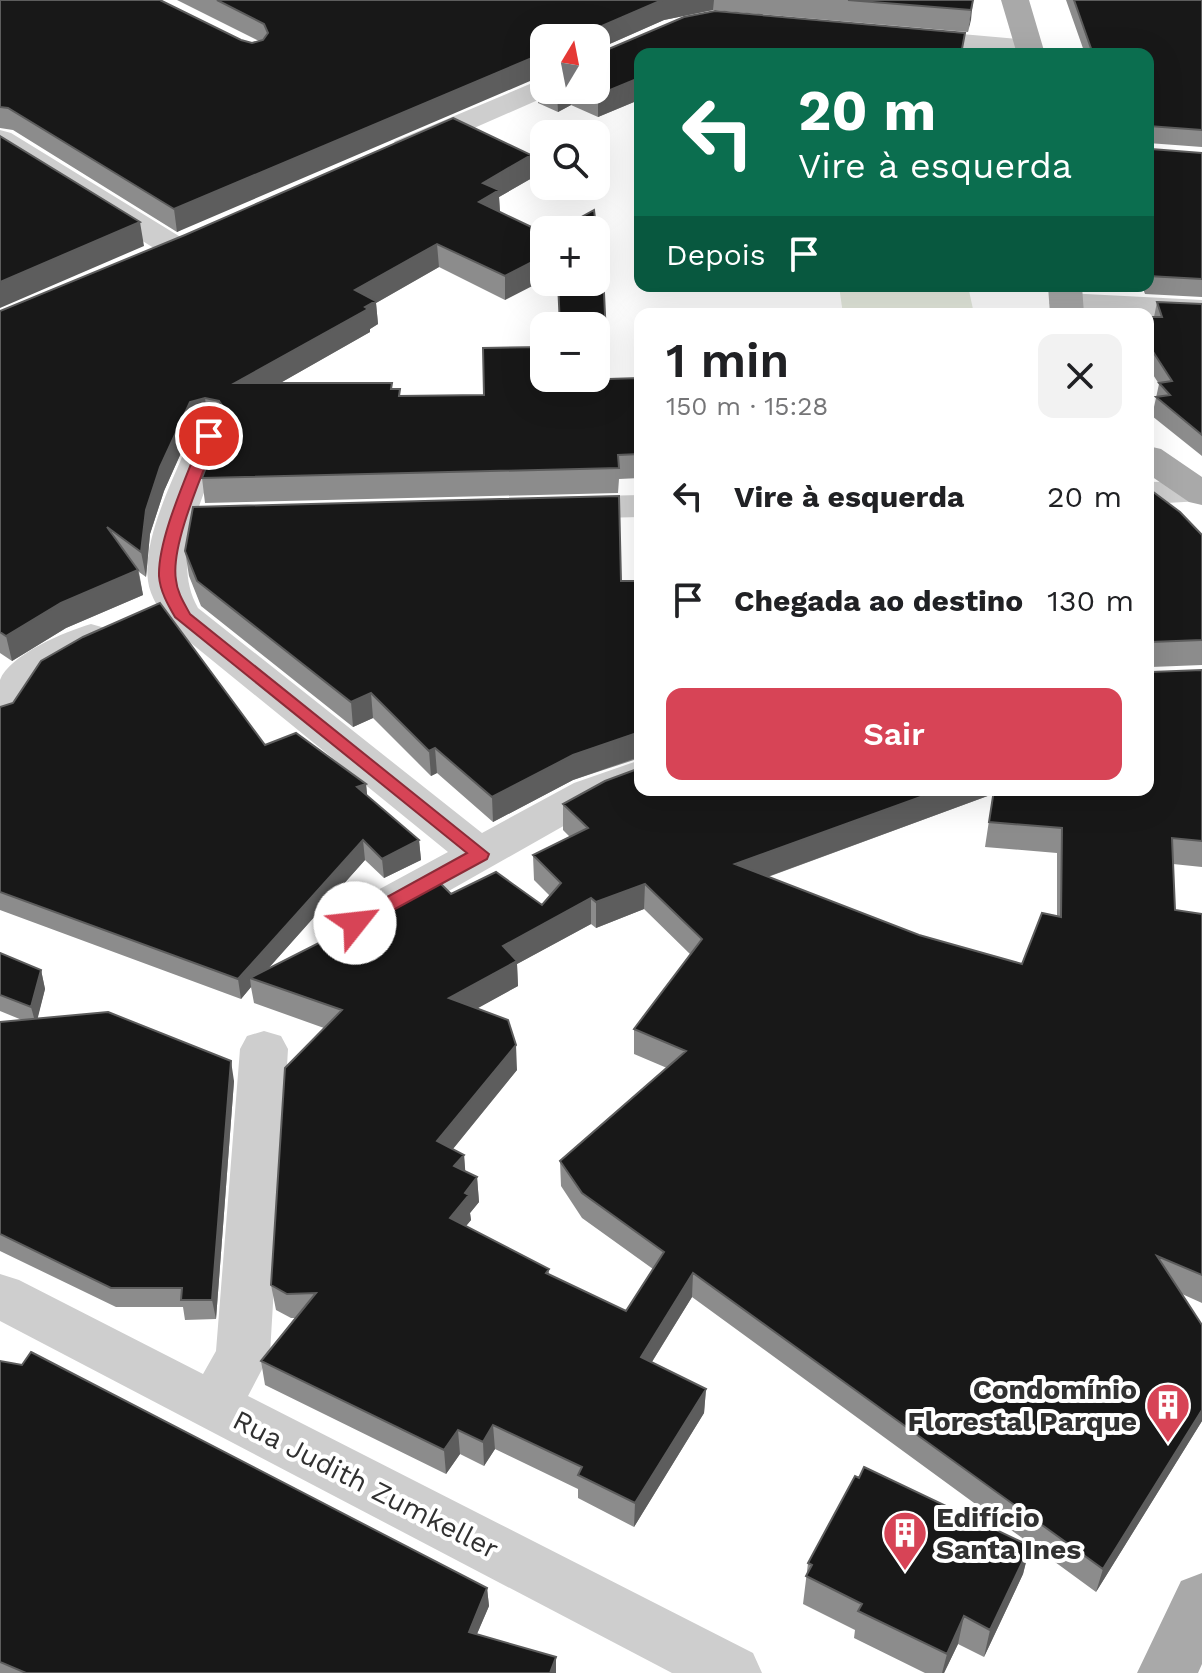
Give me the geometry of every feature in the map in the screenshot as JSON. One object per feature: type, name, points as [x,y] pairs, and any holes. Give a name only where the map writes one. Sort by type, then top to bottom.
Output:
[{"type":"main road","points":[[1015,0],[1029,48]]},
{"type":"main road","points":[[1154,461],[1200,493]]},
{"type":"main road","points":[[1167,1673],[1202,1600]]},
{"type":"street","points":[[875,35],[1001,48]]},
{"type":"street","points":[[374,161],[530,93]]},
{"type":"street","points":[[0,139],[190,242],[147,261]]},
{"type":"street","points":[[1066,301],[1202,310]]},
{"type":"street","points":[[147,612],[195,518],[209,436]]},
{"type":"street","points":[[1154,493],[1200,493]]},
{"type":"street","points":[[529,509],[634,506]]},
{"type":"street","points":[[0,711],[14,663],[71,645],[147,612],[184,617],[201,634],[480,854]]},
{"type":"street","points":[[355,923],[589,793],[634,776]]},
{"type":"street","points":[[214,1406],[243,1354],[264,1049]]},
{"type":"street","name":"Rua Judith Zumkeller","points":[[0,1296],[732,1673]]},
{"type":"shaded area","points":[[840,292],[969,292],[973,308],[842,308]]},
{"type":"building","points":[[0,0],[160,0],[252,43],[263,40],[268,33],[264,24],[217,0],[662,0],[607,24],[530,24],[530,59],[174,209],[8,108],[0,107]]},
{"type":"building","points":[[848,0],[973,0],[971,10]]},
{"type":"building","points":[[1074,0],[1202,0],[1202,130],[1154,126],[1154,48],[1091,48]]},
{"type":"building","points":[[715,11],[965,33],[962,48],[634,48],[634,80],[610,90],[610,48],[684,17]]},
{"type":"building","points":[[453,118],[530,155],[483,183],[499,190],[479,202],[530,226],[530,263],[505,276],[437,244],[355,290],[376,301],[365,307],[368,309],[235,383],[392,383],[391,389],[400,389],[399,396],[484,395],[483,348],[530,347],[530,392],[610,392],[610,379],[634,378],[634,454],[618,455],[619,468],[202,478],[227,413],[219,401],[205,398],[190,402],[160,467],[146,510],[141,552],[107,527],[138,570],[61,603],[6,636],[0,632],[0,311],[185,235]]},
{"type":"building","points":[[0,136],[140,222],[0,282]]},
{"type":"building","points":[[1154,149],[1202,153],[1202,279],[1154,276]]},
{"type":"building","points":[[559,296],[604,296],[605,312],[559,312]]},
{"type":"building","points":[[1157,302],[1202,304],[1202,435],[1156,397],[1170,395],[1159,383],[1172,381],[1154,353],[1154,317],[1162,317]]},
{"type":"building","points":[[1154,492],[1180,512],[1202,535],[1202,640],[1154,642]]},
{"type":"building","points":[[619,496],[621,581],[634,581],[634,734],[573,755],[492,797],[435,748],[429,751],[371,693],[351,702],[197,581],[185,551],[193,507]]},
{"type":"building","points":[[160,603],[265,745],[296,733],[366,784],[357,787],[419,840],[382,859],[363,840],[238,979],[0,892],[0,707],[13,703],[41,661],[83,637]]},
{"type":"building","points":[[1202,670],[1202,841],[1172,838],[1175,910],[1202,914],[1202,1275],[1157,1256],[1202,1325],[1202,1410],[1103,1569],[693,1273],[641,1357],[706,1389],[635,1503],[578,1475],[582,1467],[493,1425],[483,1442],[458,1430],[444,1450],[261,1361],[316,1293],[287,1294],[271,1285],[285,1068],[342,1010],[250,978],[439,882],[451,894],[496,872],[542,905],[561,883],[533,855],[588,828],[563,804],[605,781],[634,770],[634,796],[923,796],[735,864],[919,935],[1022,964],[1042,913],[1061,917],[1062,828],[989,822],[993,796],[1154,796],[1154,672]],"holes":[[[645,884],[702,939],[634,1029],[686,1051],[560,1161],[582,1193],[664,1252],[626,1311],[546,1273],[549,1269],[450,1218],[469,1195],[465,1193],[477,1177],[454,1166],[464,1155],[437,1141],[516,1045],[508,1020],[449,998],[517,961],[503,946],[591,898],[596,902]]]},
{"type":"building","points":[[0,953],[41,970],[31,1007],[0,995]]},
{"type":"building","points":[[108,1012],[231,1061],[212,1300],[181,1300],[182,1288],[111,1288],[0,1234],[0,1022]]},
{"type":"building","points":[[31,1352],[487,1588],[469,1632],[556,1657],[550,1673],[26,1673],[0,1662],[0,1361],[22,1365]]},
{"type":"building","name":"Edifício Santa Ines","points":[[864,1467],[1030,1546],[990,1630],[964,1616],[947,1654],[858,1611],[862,1604],[806,1576],[812,1565],[808,1563],[855,1476],[859,1478]]},
{"type":"place","name":"Condomínio Florestal Parque","points":[[1168,1444]]},
{"type":"place","name":"Edifício Santa Ines","points":[[905,1572]]},
{"type":"route","points":[[209,436],[179,518],[169,562],[167,578],[173,599],[184,617],[201,634],[480,854],[355,923]]}]
